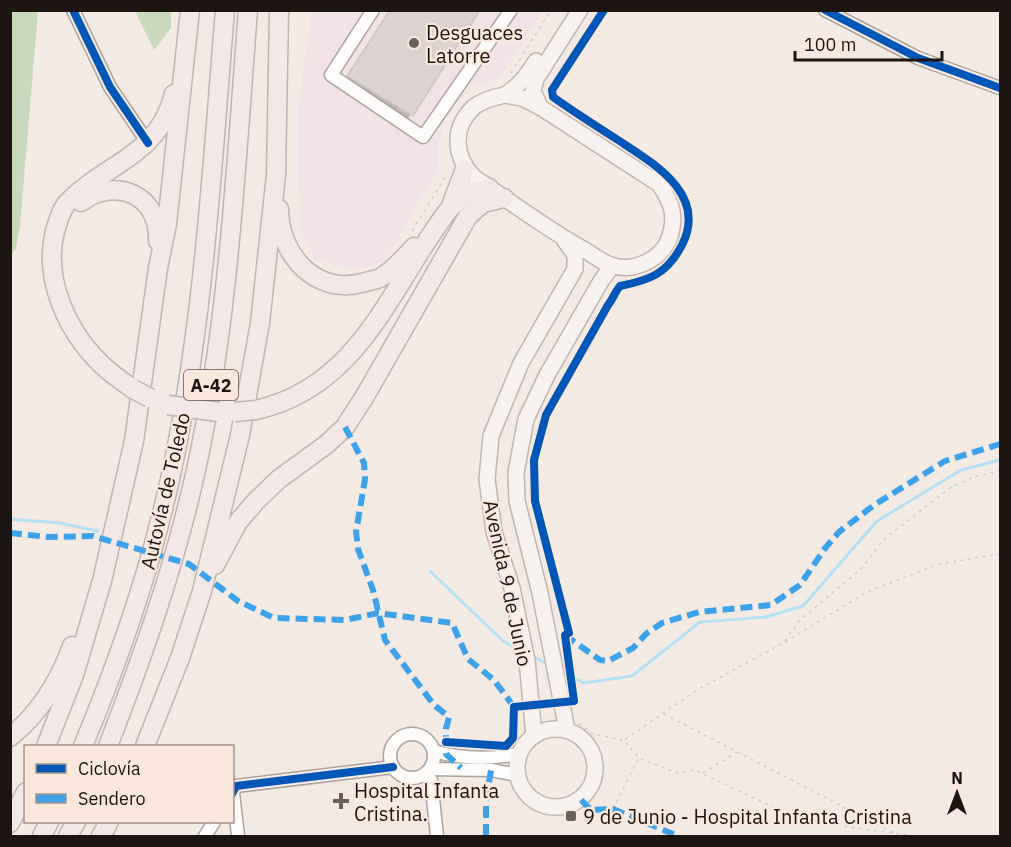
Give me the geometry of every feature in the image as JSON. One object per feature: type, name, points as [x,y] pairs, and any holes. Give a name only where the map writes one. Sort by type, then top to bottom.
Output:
[{"type":"highway","points":[[47,745],[74,675],[102,580],[134,441],[158,268],[167,224],[190,10]]},
{"type":"highway","name":"Autovía de Toledo","points":[[84,745],[115,668],[141,590],[170,480],[188,383],[201,285],[225,10]]},
{"type":"highway","name":"Autovía de Toledo","points":[[109,745],[158,613],[171,571],[196,469],[213,376],[226,275],[248,10]]},
{"type":"highway","points":[[146,745],[180,658],[202,591],[240,435],[260,323],[276,175],[279,10]]},
{"type":"highway","points":[[183,67],[166,116],[148,142],[122,163],[81,190],[65,205],[56,227],[52,254],[56,290],[77,335],[91,354],[108,371],[134,389],[168,405],[189,410],[226,412],[256,410],[304,393],[336,369],[355,349],[379,317],[448,210],[465,169]]},
{"type":"highway","points":[[276,175],[280,193],[279,221],[285,242],[296,261],[312,275],[335,284],[356,284],[379,278],[399,264],[448,210],[466,194],[496,193]]},
{"type":"highway","points":[[56,227],[75,207],[91,195],[108,190],[129,191],[143,200],[155,219],[159,235],[158,268]]},
{"type":"highway","points":[[202,591],[238,522],[279,479],[327,444],[345,427],[468,216],[496,193]]},
{"type":"highway","points":[[10,737],[36,714],[49,695],[67,660],[120,508]]},
{"type":"highway","points":[[10,824],[24,796]]},
{"type":"highway","points":[[42,837],[49,823]]},
{"type":"highway","points":[[68,837],[75,823]]},
{"type":"highway","points":[[101,837],[108,823]]},
{"type":"main road","points":[[505,94],[522,98],[540,107],[659,184],[669,197],[674,212],[673,228],[668,243],[657,255],[644,264],[628,267],[612,266],[564,238],[496,193],[465,169],[459,156],[460,129],[465,117],[486,99],[505,94],[526,77],[568,10]]},
{"type":"main road","points":[[540,107],[533,92],[537,79],[580,10]]},
{"type":"main road","name":"Avenida 9 de Junio","points":[[534,736],[525,653],[512,588],[494,532],[487,479],[491,436],[521,363],[575,269],[575,255],[564,238]]},
{"type":"main road","name":"Avenida 9 de Junio","points":[[573,727],[556,670],[517,501],[517,464],[526,419],[547,375],[612,266]]},
{"type":"main road","points":[[573,727],[588,744],[594,755],[596,767],[594,779],[589,791],[581,800],[566,807],[544,807],[534,802],[520,785],[516,764],[519,754],[528,741],[543,731],[573,727]]},
{"type":"street","points":[[73,10],[110,87],[148,142]]},
{"type":"street","points":[[373,10],[331,75],[423,136],[511,10]]},
{"type":"street","points":[[825,10],[918,58],[1000,88]]},
{"type":"street","points":[[431,837],[425,773],[434,763],[434,751],[427,739],[421,735],[401,736],[392,747],[390,761],[404,777],[425,773],[491,770],[517,775]]},
{"type":"street","points":[[434,751],[498,758],[519,754]]},
{"type":"street","points":[[234,791],[236,786],[393,767]]},
{"type":"street","points":[[425,773],[431,780],[437,837]]},
{"type":"street","points":[[234,802],[238,837]]},
{"type":"street","points":[[205,837],[213,823]]},
{"type":"path","points":[[511,73],[551,10]]},
{"type":"path","points":[[783,643],[800,620],[861,569],[884,539],[917,512],[950,488],[973,477],[1000,471]]},
{"type":"path","points":[[624,740],[698,690],[742,668],[867,592],[939,564],[1000,554]]},
{"type":"path","points":[[663,713],[897,834]]},
{"type":"path","points":[[573,727],[592,734],[624,740],[639,758],[677,773],[695,770],[779,810],[835,825],[914,837]]},
{"type":"path","points":[[702,774],[737,752]]},
{"type":"path","points":[[613,809],[639,758]]},
{"type":"shaded area","points":[[312,11],[543,11],[499,79],[474,86],[446,113],[438,147],[438,171],[384,262],[356,270],[316,261],[300,234],[297,114]]},
{"type":"green space","points":[[11,10],[38,11],[20,226],[16,249],[11,254]]},
{"type":"green space","points":[[135,11],[171,11],[171,28],[154,50]]},
{"type":"building","name":"Desguaces Latorre","points":[[390,10],[480,10],[413,116],[347,76]]},
{"type":"waterway","points":[[561,671],[584,683],[632,676],[700,622],[766,617],[803,606],[877,521],[961,470],[1000,460]]},
{"type":"waterway","points":[[10,519],[60,523],[98,531]]},
{"type":"waterway","points":[[430,571],[503,641],[518,649]]},
{"type":"waterway","points":[[532,656],[547,664]]},
{"type":"marked path","points":[[345,427],[364,463],[365,479],[356,532],[358,549],[373,590],[385,640],[434,705],[449,717],[446,729],[446,754],[461,768]]},
{"type":"marked path","points":[[565,635],[600,660],[608,661],[633,648],[647,633],[662,623],[699,612],[771,605],[800,585],[839,532],[874,505],[945,461],[1000,444]]},
{"type":"marked path","points":[[10,533],[48,537],[93,536],[189,564],[238,601],[274,618],[345,620],[378,613],[452,623],[468,659],[494,680],[514,707]]},
{"type":"marked path","points":[[486,836],[486,800],[491,770]]},
{"type":"marked path","points":[[581,800],[591,810],[613,809],[678,836]]},
{"type":"cycle path","points":[[73,10],[110,87],[148,143]]},
{"type":"cycle path","points":[[446,742],[506,746],[513,738],[514,707],[574,701],[565,635],[569,633],[535,501],[534,460],[546,415],[618,288],[649,278],[664,269],[682,245],[688,227],[688,210],[673,182],[632,149],[553,97],[552,90],[604,10]]},
{"type":"cycle path","points":[[825,10],[918,58],[1000,88]]},
{"type":"cycle path","points":[[234,790],[236,786],[393,767]]},
{"type":"place","name":"Desguaces Latorre","points":[[414,43]]},
{"type":"place","name":"Hospital Infanta Cristina.","points":[[341,801]]},
{"type":"place","name":"9 de Junio - Hospital Infanta Cristina","points":[[571,816]]}]
